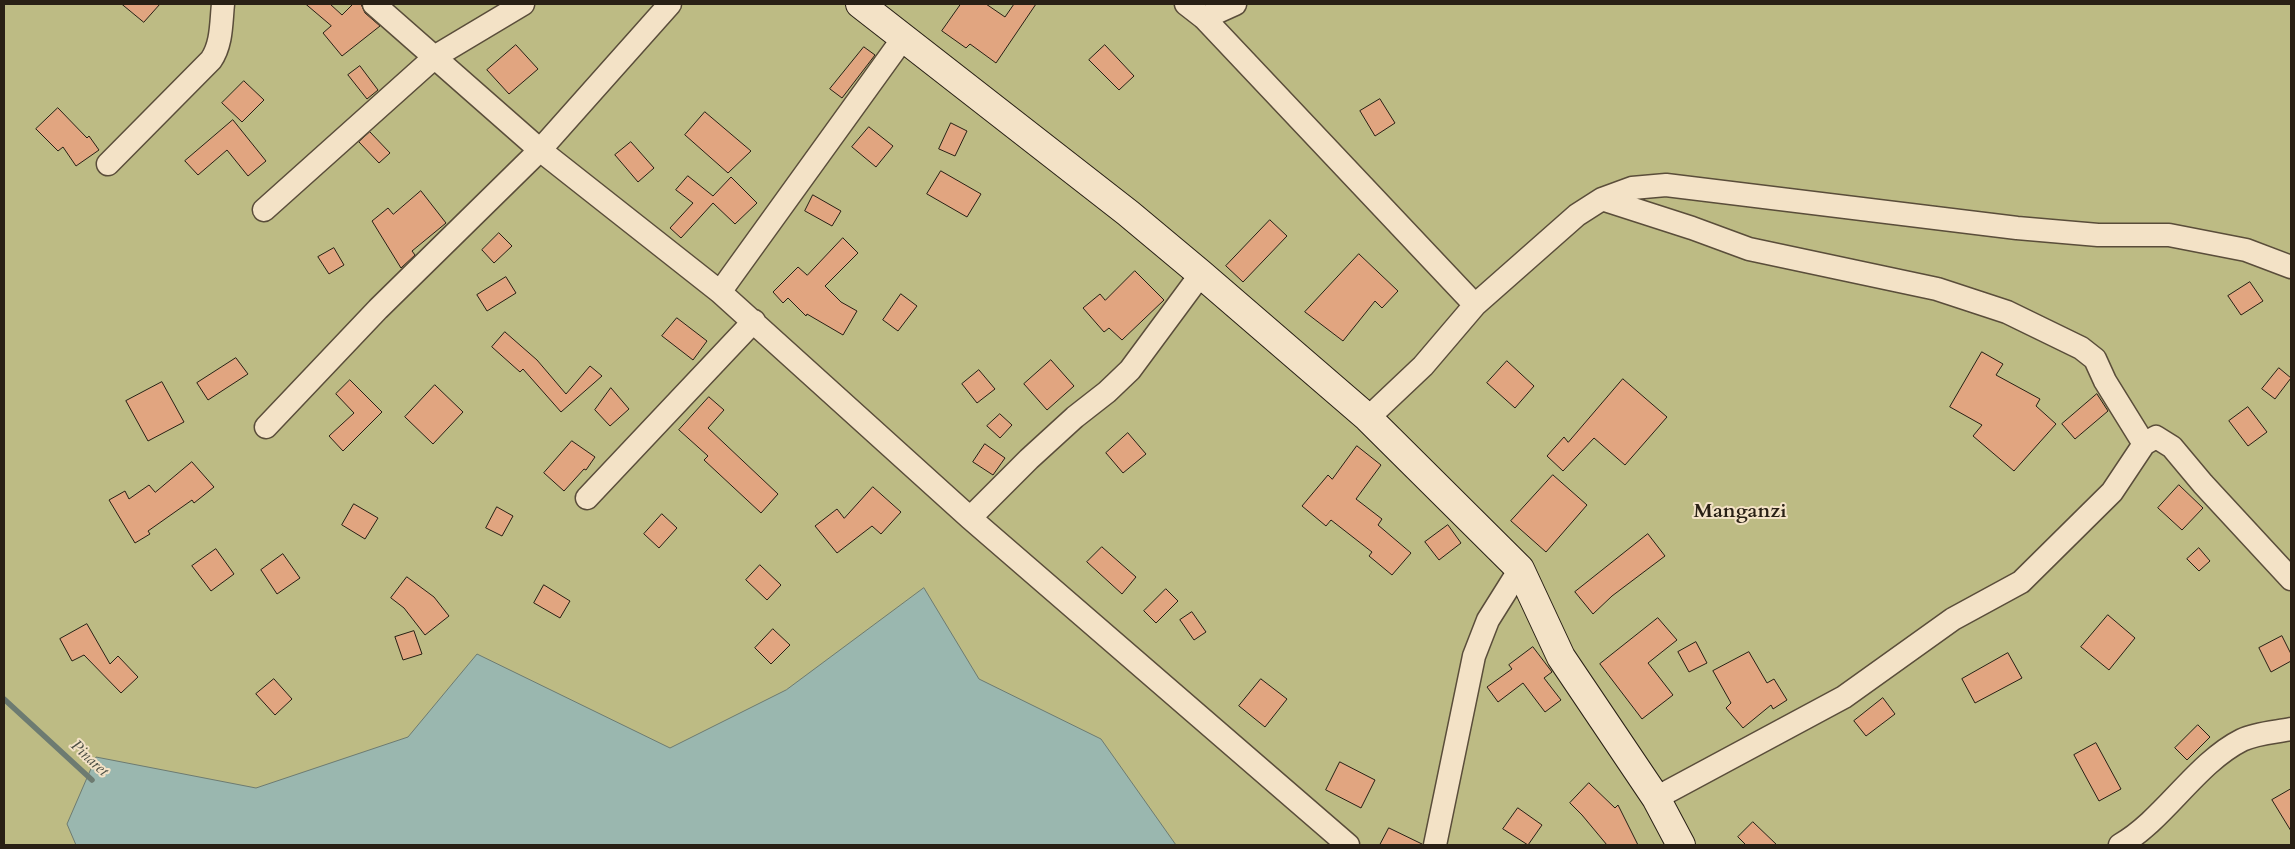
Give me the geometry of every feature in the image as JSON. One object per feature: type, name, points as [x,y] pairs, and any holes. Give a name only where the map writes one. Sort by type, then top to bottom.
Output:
[{"type":"main road","points":[[860,4],[1128,213],[1201,274],[1368,418],[1520,568],[1561,657],[1656,798],[1680,845]]},
{"type":"street","points":[[108,164],[212,60],[219,43],[223,4]]},
{"type":"street","points":[[374,4],[436,56],[540,150],[754,321],[970,518],[1348,845]]},
{"type":"street","points":[[264,210],[436,56],[523,4]]},
{"type":"street","points":[[266,427],[378,308],[540,150],[670,4]]},
{"type":"street","points":[[1186,4],[1204,18],[1475,305]]},
{"type":"street","points":[[1204,18],[1235,4]]},
{"type":"street","points":[[720,292],[904,37]]},
{"type":"street","points":[[1368,418],[1423,366],[1475,305],[1577,215],[1602,199],[1632,188],[1666,185],[2017,228],[2098,235],[2169,235],[2246,250],[2291,267]]},
{"type":"street","points":[[1602,199],[1692,228],[1749,249],[1937,289],[2007,312],[2081,348],[2095,359],[2105,381],[2144,444]]},
{"type":"street","points":[[970,518],[1036,453],[1130,370],[1201,274]]},
{"type":"street","points":[[588,498],[754,321]]},
{"type":"street","points":[[1656,798],[1844,698],[1953,619],[2021,582],[2112,492],[2144,444],[2156,437],[2172,447],[2203,484],[2291,579]]},
{"type":"street","points":[[1435,845],[1474,656],[1488,620],[1520,568]]},
{"type":"street","points":[[2120,845],[2154,817],[2220,755],[2243,740],[2291,729]]},
{"type":"shaded area","points":[[4,4],[2291,4],[2291,845],[4,845]]},
{"type":"water","points":[[924,588],[979,679],[1101,739],[1176,845],[76,845],[67,824],[96,757],[256,788],[408,737],[477,654],[670,748],[786,690]]},
{"type":"building","points":[[122,4],[160,4],[144,22]]},
{"type":"building","points":[[306,4],[330,4],[342,15],[353,4],[361,4],[365,13],[380,26],[342,56],[323,33],[331,26]]},
{"type":"building","points":[[961,4],[986,4],[1005,17],[1014,4],[1036,4],[996,63],[970,44],[966,48],[942,31]]},
{"type":"building","points":[[516,45],[538,69],[509,94],[487,70]]},
{"type":"building","points":[[1105,45],[1134,76],[1119,90],[1089,60]]},
{"type":"building","points":[[864,47],[875,55],[842,98],[830,89]]},
{"type":"building","points":[[360,66],[378,90],[367,99],[348,75]]},
{"type":"building","points":[[244,81],[264,100],[242,122],[222,103]]},
{"type":"building","points":[[1380,99],[1395,123],[1375,136],[1360,111]]},
{"type":"building","points":[[58,108],[87,138],[89,136],[99,150],[76,166],[63,147],[58,151],[36,129]]},
{"type":"building","points":[[705,112],[751,151],[728,173],[685,135]]},
{"type":"building","points":[[233,120],[266,161],[248,176],[227,150],[198,175],[185,161]]},
{"type":"building","points":[[951,123],[967,131],[955,156],[939,149]]},
{"type":"building","points":[[869,127],[893,146],[876,167],[852,147]]},
{"type":"building","points":[[370,132],[390,153],[379,163],[359,142]]},
{"type":"building","points":[[631,142],[654,168],[638,182],[615,155]]},
{"type":"building","points":[[941,171],[981,194],[967,217],[927,194]]},
{"type":"building","points":[[688,176],[713,196],[731,177],[757,203],[735,224],[713,203],[681,238],[670,228],[693,203],[676,190]]},
{"type":"building","points":[[421,191],[446,223],[412,251],[415,255],[401,268],[372,221],[388,208],[393,214]]},
{"type":"building","points":[[813,195],[841,211],[832,226],[805,211]]},
{"type":"building","points":[[1270,220],[1287,236],[1243,282],[1226,266]]},
{"type":"building","points":[[499,233],[512,246],[494,263],[482,250]]},
{"type":"building","points":[[843,238],[858,253],[825,286],[841,302],[857,311],[843,335],[807,314],[806,316],[788,298],[783,303],[773,292],[798,267],[807,275]]},
{"type":"building","points":[[334,248],[344,265],[329,274],[318,257]]},
{"type":"building","points":[[1359,254],[1398,291],[1382,308],[1375,301],[1343,341],[1305,312]]},
{"type":"building","points":[[1135,271],[1164,300],[1122,340],[1109,328],[1104,332],[1083,308],[1100,294],[1105,300]]},
{"type":"building","points":[[506,277],[516,293],[487,311],[477,295]]},
{"type":"building","points":[[2250,282],[2263,301],[2241,315],[2228,296]]},
{"type":"building","points":[[901,294],[917,306],[898,331],[883,320]]},
{"type":"building","points":[[677,318],[707,341],[693,360],[662,336]]},
{"type":"building","points":[[505,332],[537,360],[566,394],[590,366],[602,376],[561,412],[523,369],[520,372],[492,347]]},
{"type":"building","points":[[1982,352],[2003,364],[1996,375],[2040,399],[2036,406],[2056,424],[2014,471],[1973,436],[1982,425],[1950,407]]},
{"type":"building","points":[[236,358],[248,374],[208,400],[197,383]]},
{"type":"building","points":[[1051,360],[1074,386],[1047,410],[1024,384]]},
{"type":"building","points":[[1507,361],[1534,386],[1515,408],[1487,383]]},
{"type":"building","points":[[2279,368],[2291,378],[2275,399],[2262,389]]},
{"type":"building","points":[[979,370],[995,389],[977,403],[962,384]]},
{"type":"building","points":[[1623,379],[1667,417],[1625,465],[1594,438],[1563,471],[1547,456],[1564,437],[1568,442]]},
{"type":"building","points":[[350,380],[382,412],[343,451],[329,436],[354,413],[336,394]]},
{"type":"building","points":[[162,382],[184,422],[148,441],[126,401]]},
{"type":"building","points":[[435,385],[463,412],[433,444],[405,417]]},
{"type":"building","points":[[611,388],[629,409],[610,426],[595,410]]},
{"type":"building","points":[[2097,394],[2108,411],[2075,439],[2062,424]]},
{"type":"building","points":[[709,397],[724,410],[708,428],[778,494],[761,513],[704,460],[708,456],[679,430]]},
{"type":"building","points":[[2248,407],[2267,432],[2248,446],[2229,421]]},
{"type":"building","points":[[1000,414],[1012,425],[1000,438],[987,426]]},
{"type":"building","points":[[1128,433],[1146,454],[1123,473],[1106,453]]},
{"type":"building","points":[[572,441],[595,457],[586,470],[584,469],[564,491],[544,473]]},
{"type":"building","points":[[985,444],[1005,458],[993,475],[973,462]]},
{"type":"building","points":[[1357,446],[1381,465],[1356,499],[1382,519],[1378,525],[1411,553],[1392,575],[1369,556],[1372,552],[1331,520],[1326,526],[1302,506],[1328,475],[1332,479]]},
{"type":"building","points":[[192,462],[214,487],[194,503],[192,500],[148,531],[150,534],[135,543],[109,500],[125,491],[129,499],[149,485],[155,492]]},
{"type":"building","points":[[1553,475],[1587,505],[1546,552],[1511,521]]},
{"type":"building","points":[[2179,485],[2203,508],[2182,530],[2158,508]]},
{"type":"building","points":[[873,487],[901,512],[881,534],[872,526],[837,553],[815,526],[837,509],[844,518]]},
{"type":"building","points":[[354,504],[378,518],[365,539],[342,525]]},
{"type":"building","points":[[497,507],[513,516],[502,536],[486,528]]},
{"type":"building","points":[[662,514],[677,528],[659,548],[644,534]]},
{"type":"building","points":[[1448,525],[1461,543],[1439,560],[1425,542]]},
{"type":"building","points":[[1648,534],[1665,556],[1612,596],[1593,614],[1575,592]]},
{"type":"building","points":[[1102,547],[1136,577],[1122,594],[1087,562]]},
{"type":"building","points":[[2199,548],[2210,561],[2199,571],[2187,559]]},
{"type":"building","points":[[216,549],[234,574],[211,591],[192,566]]},
{"type":"building","points":[[283,554],[300,578],[277,594],[261,570]]},
{"type":"building","points":[[760,565],[781,585],[767,600],[746,580]]},
{"type":"building","points":[[407,577],[434,597],[449,616],[425,635],[404,608],[391,598]]},
{"type":"building","points":[[544,585],[570,601],[560,618],[534,603]]},
{"type":"building","points":[[1166,589],[1178,601],[1156,623],[1144,611]]},
{"type":"building","points":[[1192,612],[1206,632],[1194,640],[1180,620]]},
{"type":"building","points":[[2108,615],[2135,638],[2109,670],[2081,647]]},
{"type":"building","points":[[1658,618],[1677,640],[1648,663],[1673,695],[1642,719],[1600,664]]},
{"type":"building","points":[[87,624],[110,664],[118,656],[138,677],[121,693],[84,655],[72,661],[60,639]]},
{"type":"building","points":[[773,629],[790,645],[771,664],[755,648]]},
{"type":"building","points":[[414,631],[422,654],[403,660],[395,637]]},
{"type":"building","points":[[2282,636],[2291,654],[2291,661],[2271,672],[2259,648]]},
{"type":"building","points":[[1696,642],[1707,663],[1689,672],[1678,652]]},
{"type":"building","points":[[1533,647],[1552,672],[1544,678],[1561,700],[1545,712],[1523,683],[1498,702],[1487,687],[1512,669],[1509,665]]},
{"type":"building","points":[[1749,652],[1767,683],[1774,679],[1787,700],[1773,709],[1771,705],[1743,728],[1726,708],[1731,703],[1713,671]]},
{"type":"building","points":[[2008,653],[2022,678],[1975,703],[1962,679]]},
{"type":"building","points":[[274,679],[292,699],[275,715],[256,694]]},
{"type":"building","points":[[1261,679],[1287,699],[1265,727],[1239,706]]},
{"type":"building","points":[[1883,698],[1895,714],[1866,736],[1854,721]]},
{"type":"building","points":[[2198,725],[2210,737],[2187,760],[2175,748]]},
{"type":"building","points":[[2096,743],[2121,789],[2099,801],[2074,755]]},
{"type":"building","points":[[1340,762],[1375,780],[1361,808],[1326,790]]},
{"type":"building","points":[[1589,783],[1615,808],[1618,805],[1638,845],[1607,845],[1570,803]]},
{"type":"building","points":[[2291,789],[2291,831],[2272,800]]},
{"type":"building","points":[[1518,808],[1542,825],[1528,845],[1503,829]]},
{"type":"building","points":[[1753,822],[1777,845],[1746,845],[1738,837]]},
{"type":"building","points":[[1389,828],[1422,844],[1422,845],[1380,845]]},
{"type":"waterway","name":"Pinaret","points":[[4,699],[92,780]]},
{"type":"district","name":"Manganzi","points":[[1740,512]]}]
